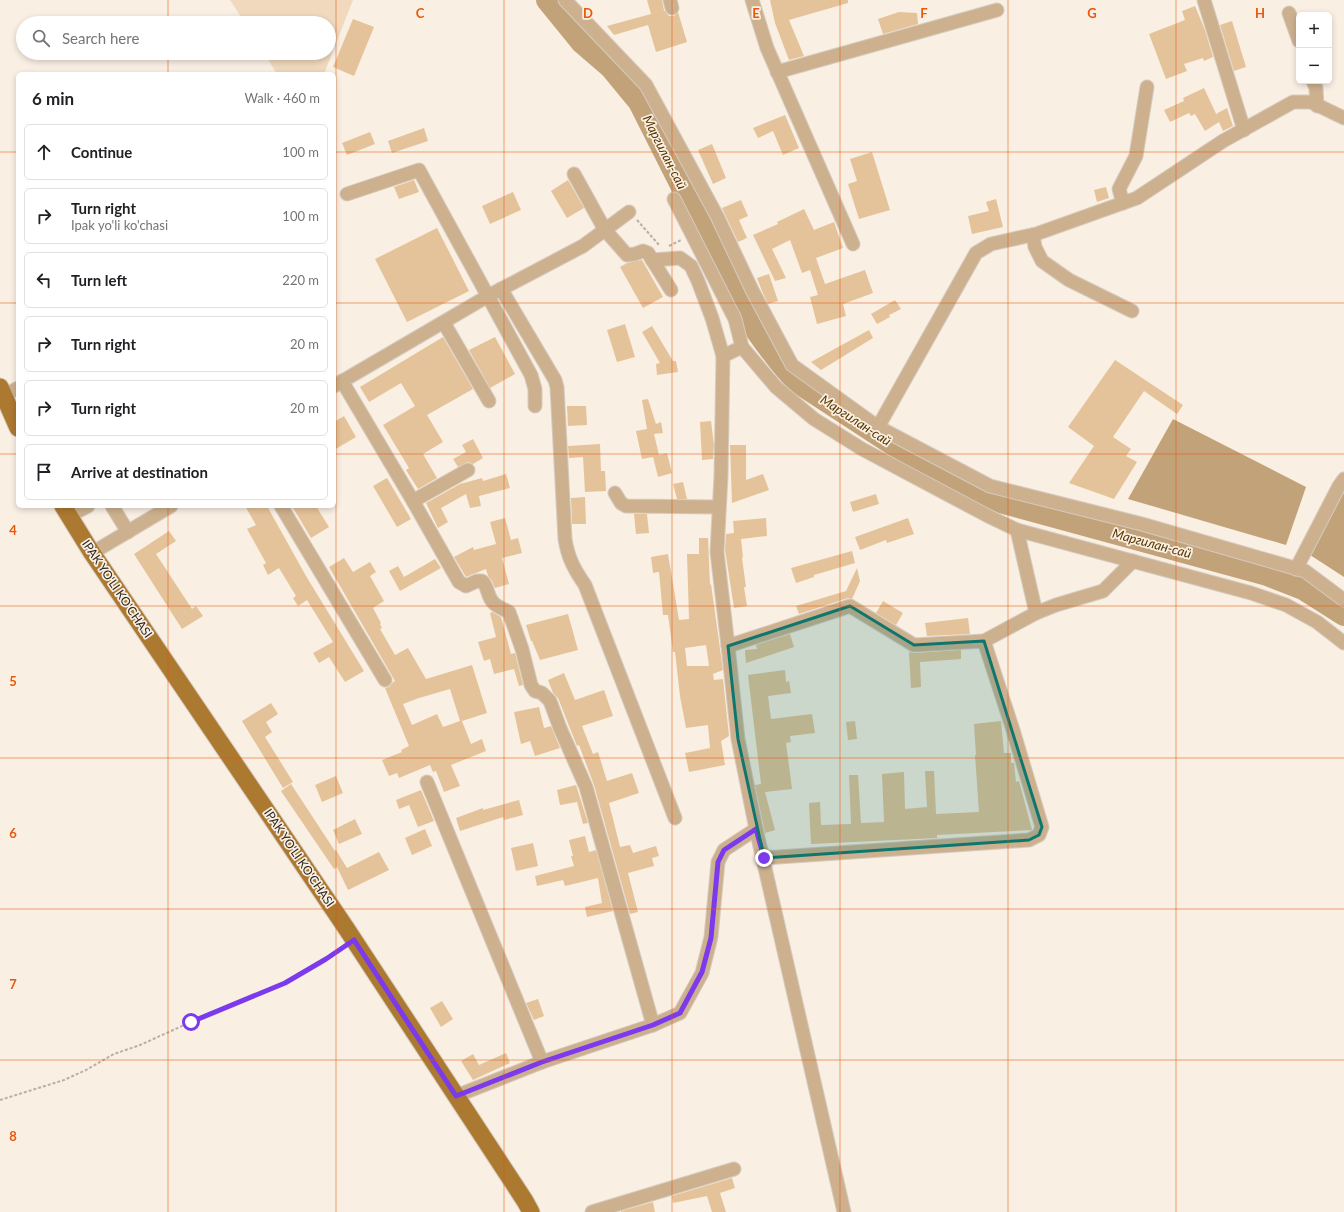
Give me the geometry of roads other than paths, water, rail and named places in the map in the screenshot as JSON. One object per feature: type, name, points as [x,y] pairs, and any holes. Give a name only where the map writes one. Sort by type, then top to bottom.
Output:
[{"type":"main road","points":[[2,391],[16,423]]},
{"type":"main road","name":"IPAK YO'LI KO'CHASI","points":[[66,511],[92,553],[354,940],[531,1212]]},
{"type":"street","points":[[565,0],[646,85],[718,216],[752,290],[792,365],[878,427],[990,486],[1142,524],[1305,571],[1344,600]]},
{"type":"street","points":[[752,0],[766,48],[854,244]]},
{"type":"street","points":[[1204,0],[1244,130]]},
{"type":"street","points":[[777,72],[997,10]]},
{"type":"street","points":[[1289,13],[1296,33]]},
{"type":"street","points":[[1315,84],[1318,106]]},
{"type":"street","points":[[1123,203],[1119,189],[1136,156],[1146,87]]},
{"type":"street","points":[[878,427],[976,253],[991,244],[1033,235],[1137,198],[1224,141],[1293,102],[1311,102],[1344,118]]},
{"type":"street","points":[[347,194],[419,170],[531,375],[535,389],[535,406]]},
{"type":"street","points":[[574,174],[605,230],[627,255],[643,251],[648,253],[671,290]]},
{"type":"street","points":[[674,199],[734,319],[742,347],[776,387],[814,419],[862,449],[1017,530],[1251,593],[1286,606],[1317,622],[1344,643]]},
{"type":"street","points":[[629,212],[583,246],[488,296],[338,384],[413,501],[459,582],[466,586],[477,581],[482,581],[485,583],[491,600],[497,606],[509,612],[522,649],[531,685],[535,691],[542,693],[550,701],[560,728],[586,787],[653,1025]]},
{"type":"street","points":[[1033,235],[1035,247],[1042,261],[1069,280],[1132,311]]},
{"type":"street","points":[[652,260],[680,258],[691,266],[712,318],[723,356],[722,469],[717,552],[738,739],[756,829],[764,858],[844,1212]]},
{"type":"street","points":[[501,290],[555,380],[557,387],[564,539],[566,552],[573,567],[585,585],[675,818]]},
{"type":"street","points":[[444,323],[489,401]]},
{"type":"street","points":[[723,356],[742,347]]},
{"type":"street","points":[[2,391],[16,388]]},
{"type":"street","points":[[413,501],[468,470]]},
{"type":"street","points":[[1296,569],[1344,479]]},
{"type":"street","points":[[615,493],[621,503],[626,506],[720,507]]},
{"type":"street","points":[[66,511],[79,508]]},
{"type":"street","points":[[113,508],[128,532]]},
{"type":"street","points":[[92,553],[168,508]]},
{"type":"street","points":[[283,508],[385,680]]},
{"type":"street","points":[[1017,530],[1036,614]]},
{"type":"street","points":[[728,646],[850,606],[914,645],[984,641],[1056,605],[1103,590],[1133,561]]},
{"type":"street","points":[[764,858],[1029,840],[1039,835],[1042,827],[1014,730],[984,641]]},
{"type":"street","points":[[427,782],[542,1062]]},
{"type":"street","points":[[456,1096],[542,1062],[653,1025],[680,1013],[702,972],[711,938],[718,862],[724,850],[756,829]]},
{"type":"street","points":[[592,1212],[734,1169]]},
{"type":"waterway","name":"Маргилан-сай","points":[[547,0],[582,43],[611,68],[639,102],[750,322],[778,361],[797,382],[892,444],[978,496],[1267,575],[1303,589],[1344,615]]}]
